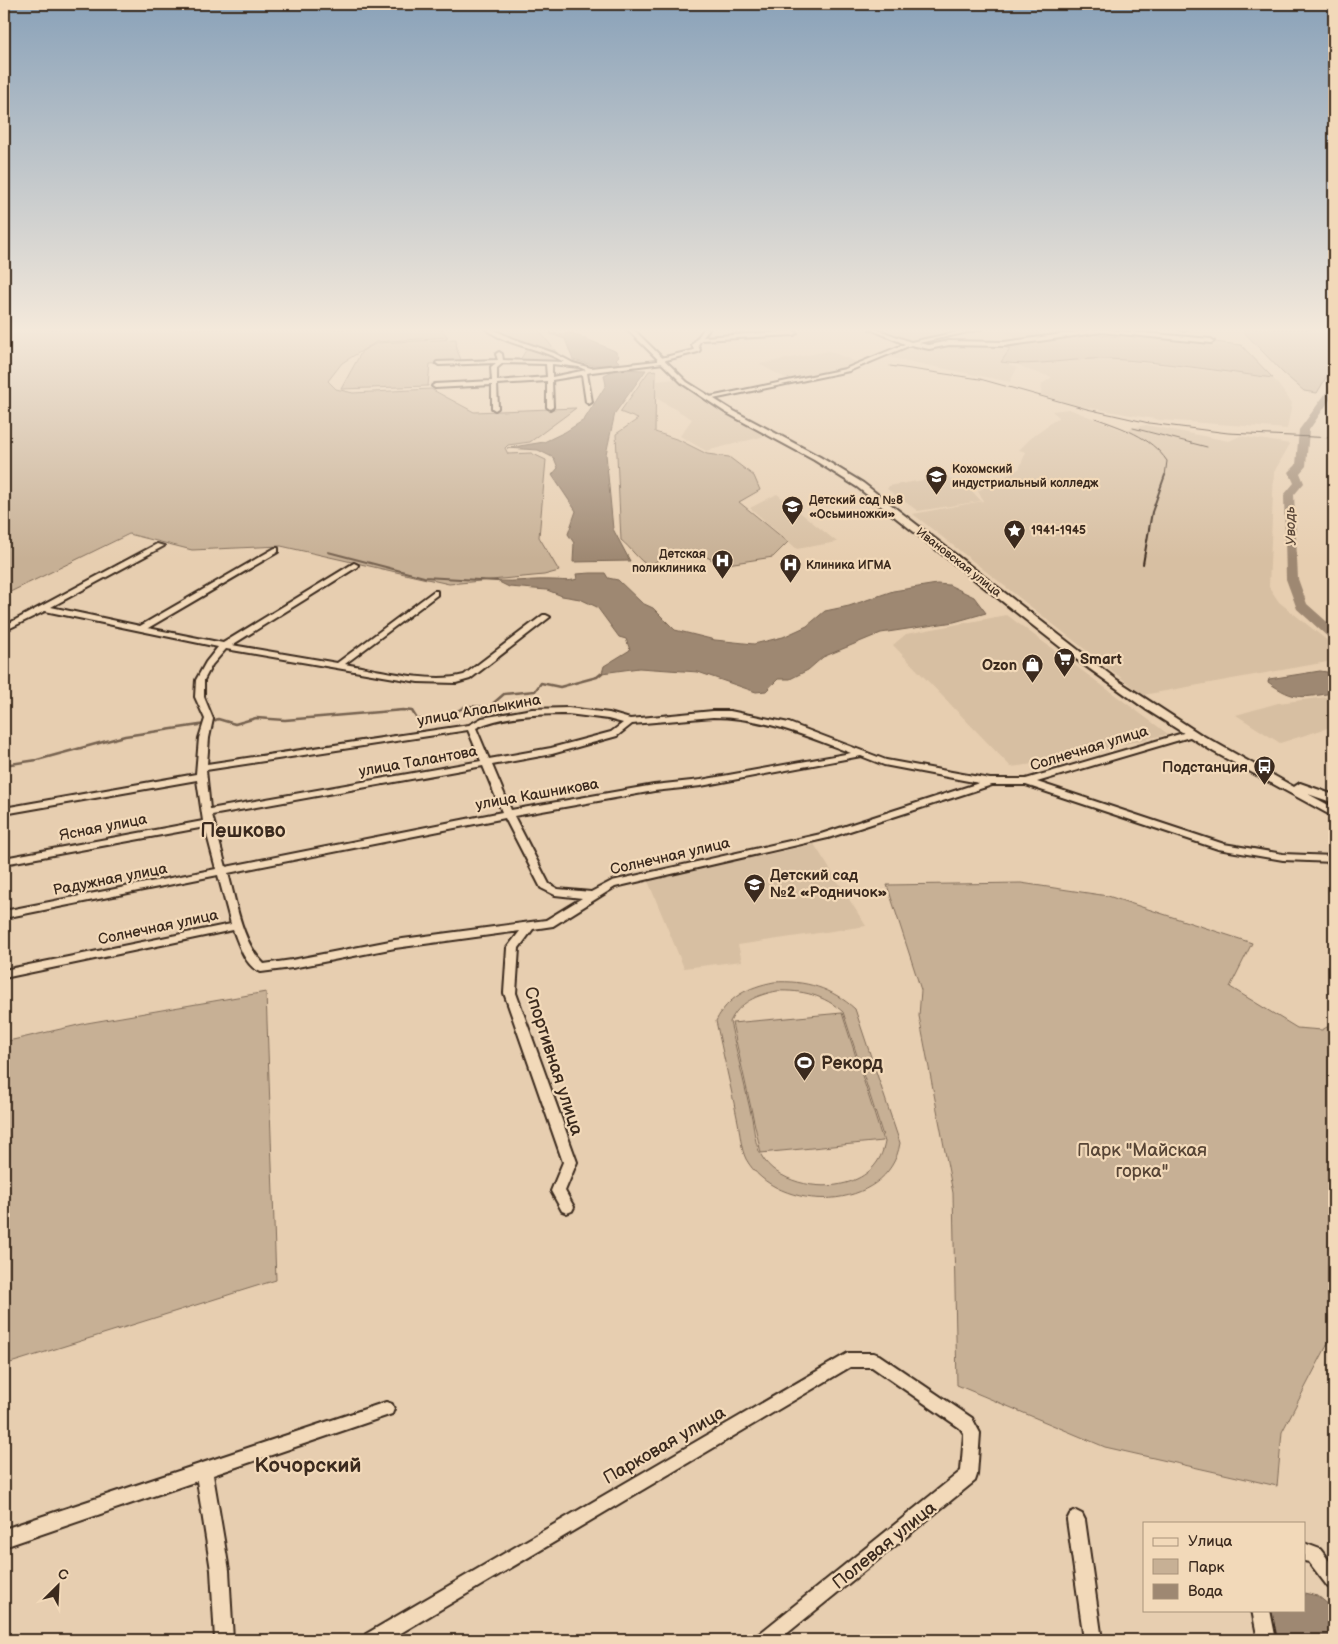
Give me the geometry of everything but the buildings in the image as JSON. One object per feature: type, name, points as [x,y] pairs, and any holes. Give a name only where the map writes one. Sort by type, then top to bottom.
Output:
[{"type":"main road","name":"Ивановская улица","points":[[722,406],[820,459],[859,485],[1080,658],[1190,734],[1334,813]]},
{"type":"main road","name":"Ивановская улица","points":[[1267,775],[1334,799]]},
{"type":"street","points":[[4,629],[160,546]]},
{"type":"street","points":[[142,628],[275,550]]},
{"type":"street","points":[[237,926],[207,818],[202,772],[204,738],[209,722],[201,706],[198,678],[207,664],[224,646],[354,565]]},
{"type":"street","points":[[339,665],[434,593]]},
{"type":"street","points":[[44,608],[224,646],[418,679],[456,680],[467,677],[546,617]]},
{"type":"street","name":"улица Алалыкина","points":[[4,812],[202,772],[471,727],[482,721],[532,712],[568,711],[609,716],[630,722],[730,714],[786,725],[884,762],[991,782]]},
{"type":"street","name":"улица Талантова","points":[[207,818],[552,751],[614,734],[630,722]]},
{"type":"street","points":[[471,727],[508,814],[545,886],[549,890],[565,893],[581,892],[592,896]]},
{"type":"street","name":"Солнечная улица","points":[[4,974],[237,926],[251,958],[261,968],[292,964],[395,944],[549,923],[612,884],[824,836],[991,782],[1026,782],[1190,734]]},
{"type":"street","name":"улица Кашникова","points":[[222,872],[508,814],[654,788],[701,783],[859,754]]},
{"type":"street","points":[[1026,782],[1222,847],[1283,857],[1334,859]]},
{"type":"street","name":"Ясная улица","points":[[4,861],[207,818]]},
{"type":"street","name":"Радужная улица","points":[[4,915],[222,872]]},
{"type":"street","name":"Спортивная улица","points":[[530,926],[513,948],[510,993],[570,1162],[558,1191],[567,1207]]},
{"type":"street","name":"Парковая улица","points":[[372,1640],[848,1360],[874,1360],[966,1423],[972,1433]]},
{"type":"street","points":[[4,1538],[386,1409]]},
{"type":"street","name":"Полевая улица","points":[[765,1640],[969,1475],[972,1433]]},
{"type":"street","points":[[204,1472],[220,1570],[224,1640]]},
{"type":"street","points":[[1076,1520],[1093,1640]]},
{"type":"street","points":[[1306,1553],[1314,1555],[1334,1581]]},
{"type":"street","points":[[1260,1612],[1267,1640]]},
{"type":"shaded area","points":[[669,406],[715,406],[769,435],[706,451],[680,436],[692,419]]},
{"type":"shaded area","points":[[1079,406],[1291,406],[1287,429],[1160,420]]},
{"type":"shaded area","points":[[1069,409],[1123,430],[1146,425],[1229,441],[1240,436],[1290,444],[1274,472],[1269,587],[1279,602],[1334,646],[1334,653],[1327,662],[1143,695],[913,514],[983,501],[978,491],[1019,469],[1026,452],[1019,450],[1034,435],[1059,417],[1052,411]]},
{"type":"shaded area","name":"Кохомский индустриальный колледж","points":[[946,476],[974,493],[981,501],[918,511],[887,489],[889,486]]},
{"type":"shaded area","name":"Детский сад №8 «Осьминожки»","points":[[777,494],[837,542],[797,549],[750,508]]},
{"type":"shaded area","points":[[1007,615],[1168,734],[1048,762],[1011,767],[893,645],[906,634]]},
{"type":"shaded area","points":[[1327,697],[1334,702],[1334,726],[1280,743],[1236,715],[1278,703]]},
{"type":"shaded area","name":"Детский сад №2 «Родничок»","points":[[814,844],[866,926],[738,945],[742,961],[684,968],[648,881]]},
{"type":"green space","points":[[4,406],[462,406],[474,412],[576,408],[530,442],[508,445],[505,448],[508,454],[531,453],[546,460],[539,537],[559,571],[544,575],[449,584],[281,546],[192,550],[129,534],[4,595]]},
{"type":"green space","points":[[624,406],[655,406],[655,432],[679,440],[707,454],[729,457],[754,476],[760,490],[739,502],[788,542],[773,557],[721,565],[700,553],[666,555],[649,566],[642,561],[621,540],[616,434],[638,419],[620,412]]},
{"type":"green space","name":"Парк \"Майская горка\"","points":[[1021,883],[1108,896],[1252,943],[1230,987],[1297,1028],[1322,1030],[1334,1023],[1334,1332],[1282,1432],[1277,1486],[1105,1447],[957,1385],[953,1193],[919,1016],[921,990],[887,885]]},
{"type":"green space","points":[[774,982],[796,982],[818,987],[837,996],[855,1009],[900,1143],[891,1166],[876,1183],[855,1194],[831,1198],[805,1197],[782,1190],[761,1177],[744,1155],[716,1021],[726,1005],[740,994]],"holes":[[[777,991],[812,995],[828,1001],[843,1012],[885,1142],[880,1157],[872,1168],[867,1173],[846,1183],[823,1186],[811,1185],[787,1178],[768,1164],[757,1147],[730,1022],[738,1009],[749,1000]]]},
{"type":"green space","points":[[266,992],[276,1280],[4,1365],[4,1042],[87,1023]]},
{"type":"green space","name":"Рекорд","points":[[842,1013],[883,1141],[761,1153],[732,1023]]},
{"type":"water","points":[[593,406],[620,406],[615,413],[606,454],[613,529],[630,561],[573,562],[574,543],[568,534],[576,511],[552,475],[558,468],[554,458],[538,450],[507,448],[544,442],[584,420]]},
{"type":"water","points":[[605,573],[608,578],[618,580],[642,603],[653,608],[675,630],[715,640],[754,644],[783,637],[807,626],[825,611],[849,606],[893,591],[937,584],[949,585],[974,597],[986,613],[954,622],[881,633],[823,657],[808,670],[790,679],[778,679],[766,691],[756,692],[698,672],[639,668],[602,673],[604,666],[630,650],[626,639],[619,637],[597,607],[580,599],[562,596],[547,590],[509,587],[497,581],[571,580],[577,579],[576,574]]},
{"type":"water","points":[[1320,671],[1327,672],[1334,679],[1334,693],[1306,697],[1293,695],[1268,682],[1269,679]]},
{"type":"water","points":[[1306,1593],[1318,1596],[1334,1609],[1334,1640],[1277,1640],[1270,1612],[1306,1612]]},
{"type":"waterway","name":"Уводь","points":[[1321,406],[1304,430],[1301,466],[1294,472],[1299,483],[1289,495],[1292,579],[1301,606],[1334,635]]},
{"type":"waterway","points":[[328,552],[424,577],[497,581]]},
{"type":"waterway","points":[[211,722],[218,719],[235,724],[256,718],[285,720],[403,710],[412,711],[417,719],[442,720],[466,706],[489,707],[504,694],[535,691],[541,683],[560,687],[597,677],[602,673]]},
{"type":"waterway","points":[[4,765],[37,760],[125,736],[206,724]]},
{"type":"railway","points":[[1075,406],[1149,423],[1228,433],[1334,438]]},
{"type":"railway","points":[[1095,418],[1135,434],[1152,445],[1167,461],[1165,476]]},
{"type":"railway","points":[[1133,428],[1207,447]]},
{"type":"railway","points":[[1143,564],[1152,512],[1165,475]]},
{"type":"place","name":"Кохомский индустриальный колледж","points":[[936,495]]},
{"type":"place","name":"Детский сад №8 «Осьминожки»","points":[[793,526]]},
{"type":"place","name":"1941-1945","points":[[1015,549]]},
{"type":"place","name":"Детская поликлиника","points":[[722,580]]},
{"type":"place","name":"Клиника ИГМА","points":[[790,584]]},
{"type":"place","name":"Smart","points":[[1064,678]]},
{"type":"place","name":"Ozon","points":[[1033,684]]},
{"type":"place","name":"Подстанция","points":[[1264,786]]},
{"type":"place","name":"Детский сад №2 «Родничок»","points":[[754,903]]},
{"type":"place","name":"Рекорд","points":[[805,1082]]},
{"type":"district","name":"Пешково","points":[[243,830]]},
{"type":"district","name":"Кочорский","points":[[308,1465]]}]
